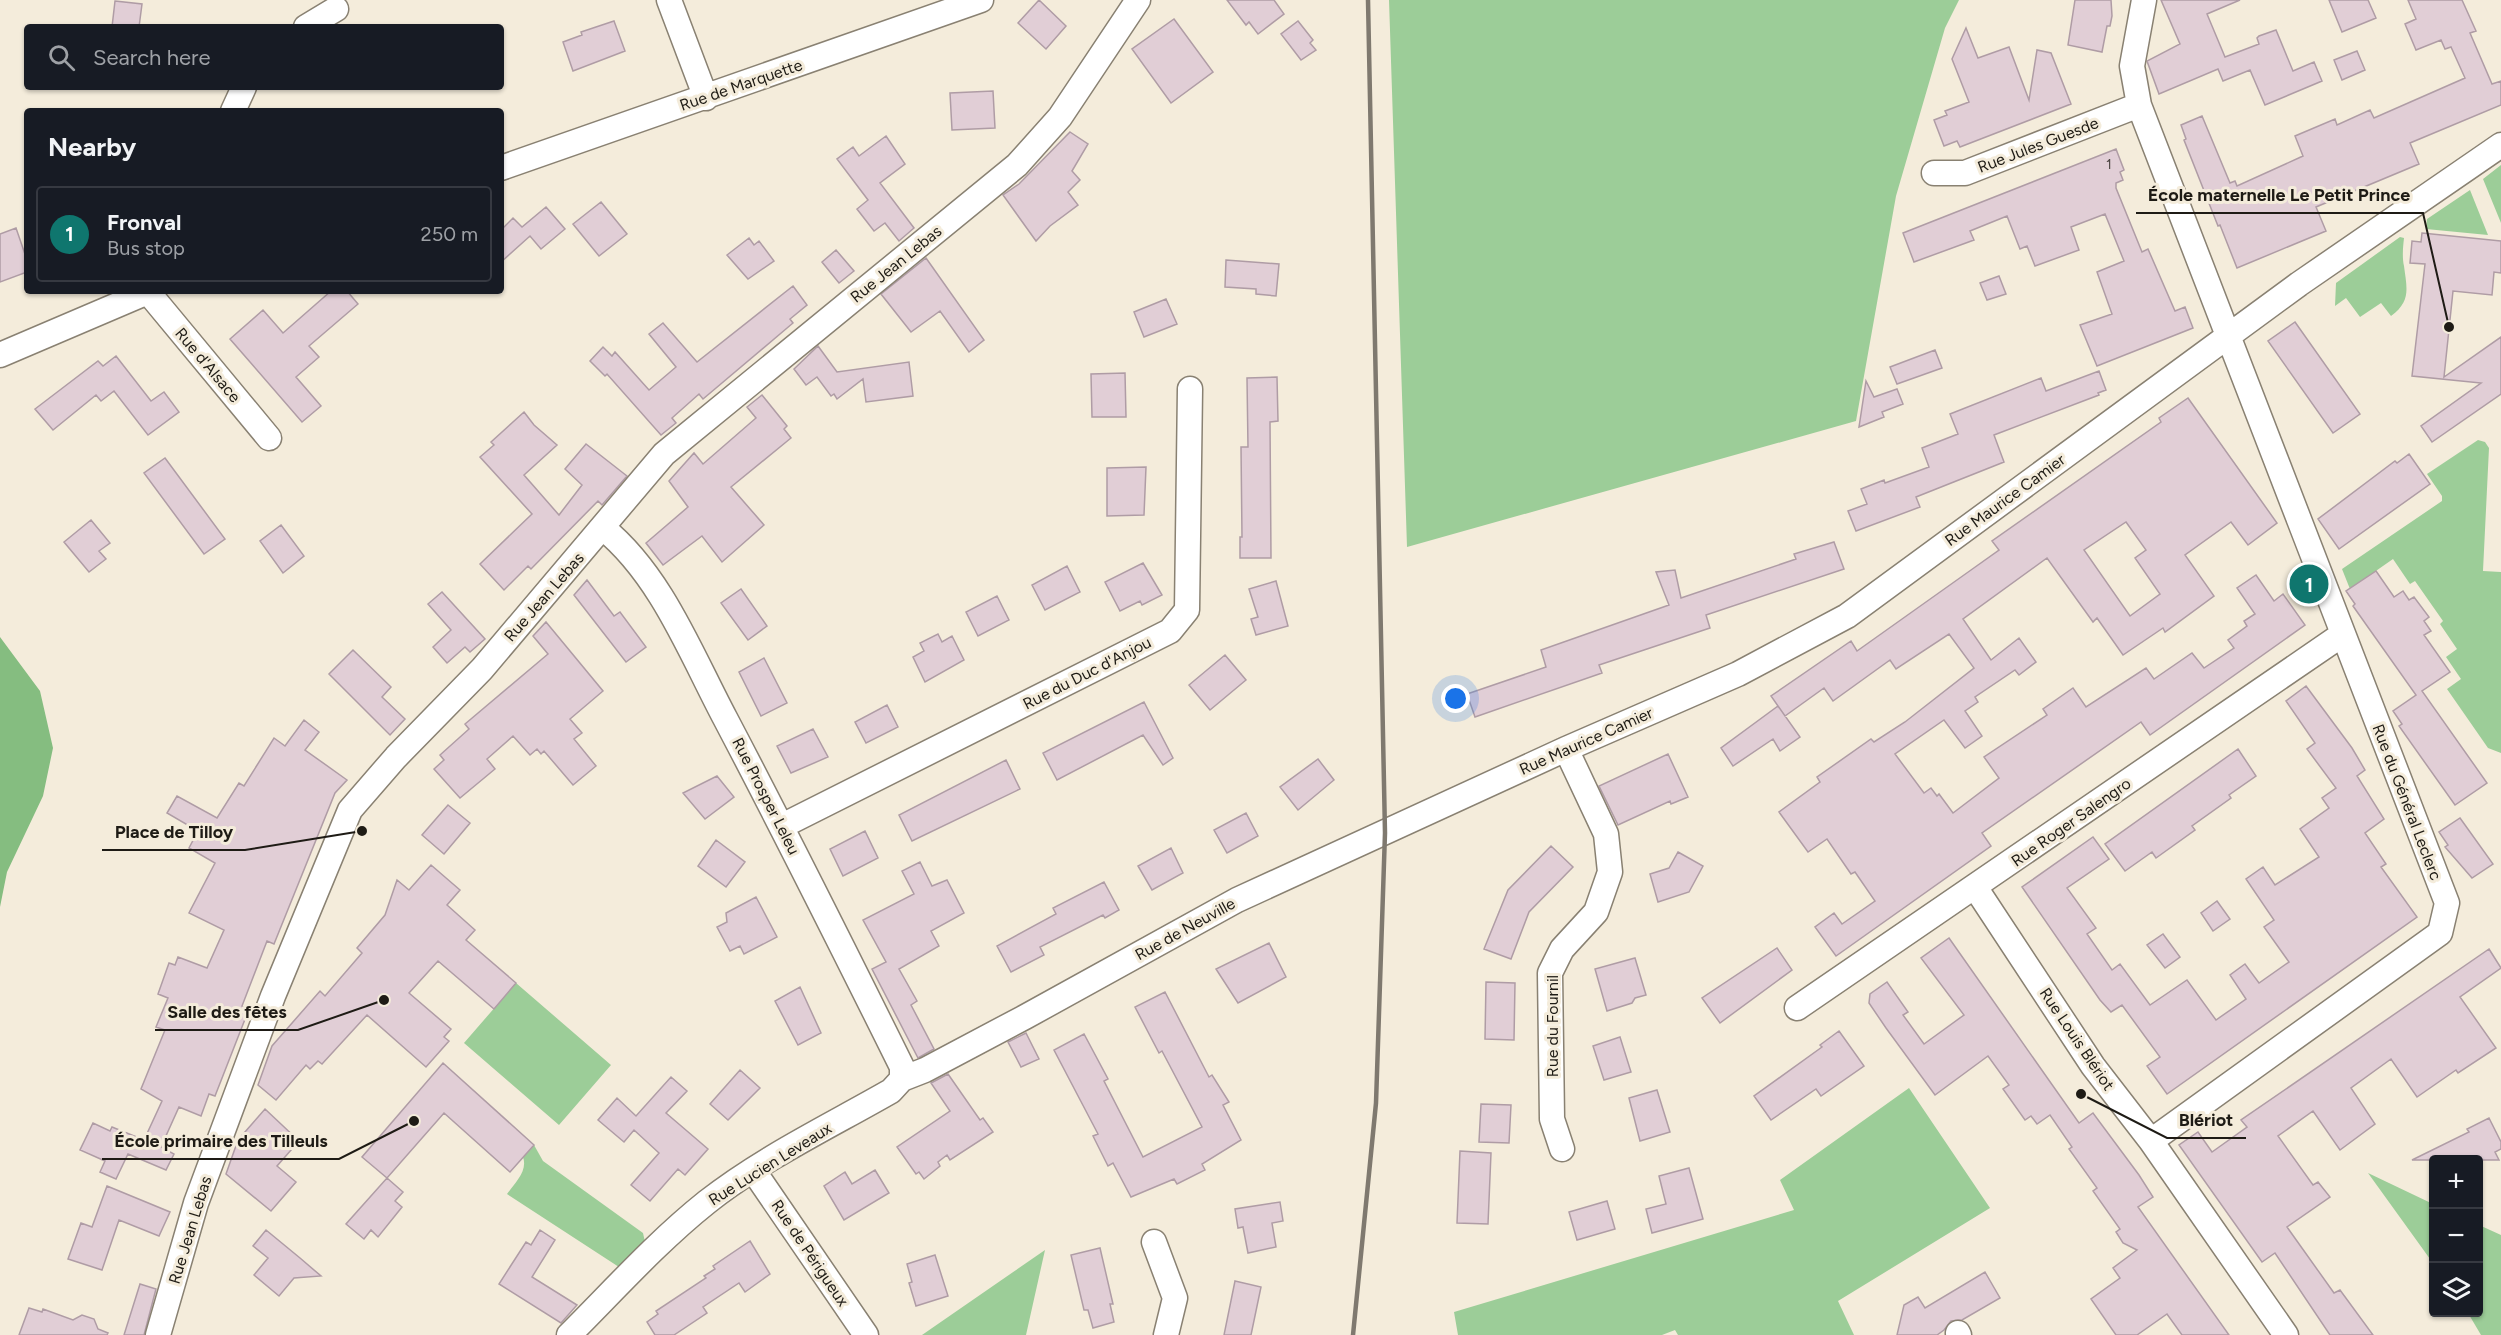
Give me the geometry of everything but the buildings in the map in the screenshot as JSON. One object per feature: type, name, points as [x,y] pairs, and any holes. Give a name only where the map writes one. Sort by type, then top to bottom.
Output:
[{"type":"street","points":[[669,0],[706,98]]},
{"type":"street","name":"Rue de Marquette","points":[[504,167],[981,0]]},
{"type":"street","name":"Rue Jean Lebas","points":[[158,1335],[196,1203],[273,996],[350,810],[396,757],[482,669],[664,454],[1017,165],[1060,117],[1138,0]]},
{"type":"street","name":"Rue du Général Leclerc","points":[[2144,0],[2132,66],[2139,105],[2447,903],[2440,933],[2151,1141]]},
{"type":"street","points":[[311,24],[336,9]]},
{"type":"street","points":[[234,108],[243,90]]},
{"type":"street","name":"Rue Jules Guesde","points":[[1935,173],[1965,173],[2139,105]]},
{"type":"street","name":"Rue Maurice Camier","points":[[1473,792],[1738,674],[1847,616],[2229,338],[2299,284],[2501,145]]},
{"type":"street","points":[[0,355],[144,294]]},
{"type":"street","name":"Rue d'Alsace","points":[[151,294],[269,438]]},
{"type":"street","name":"Rue du Duc d'Anjou","points":[[782,826],[1170,631],[1187,610],[1190,389]]},
{"type":"street","name":"Rue Prosper Leleu","points":[[603,528],[618,541],[663,600],[782,826],[903,1067],[902,1079]]},
{"type":"street","name":"Rue Roger Salengro","points":[[1797,1008],[2343,634]]},
{"type":"street","name":"Rue du Fournil","points":[[1562,1149],[1552,1119],[1550,973],[1562,949],[1596,912],[1610,872],[1606,834],[1566,749]]},
{"type":"street","name":"Rue de Neuville","points":[[902,1079],[925,1070],[1025,1017],[1237,900],[1473,792]]},
{"type":"street","name":"Rue Louis Blériot","points":[[1976,887],[2100,1075],[2151,1141],[2286,1335]]},
{"type":"street","name":"Rue Lucien Leveaux","points":[[569,1335],[664,1240],[708,1201],[753,1170],[891,1090],[902,1079]]},
{"type":"street","name":"Rue de Périgueux","points":[[753,1170],[866,1335]]},
{"type":"street","points":[[1154,1242],[1175,1298],[1166,1335]]},
{"type":"green space","points":[[1389,0],[1959,0],[1945,28],[1896,196],[1856,421],[1407,547]]},
{"type":"green space","points":[[2501,165],[2501,223],[2483,179]]},
{"type":"green space","points":[[2470,190],[2488,235],[2426,229],[2427,219]]},
{"type":"green space","points":[[2400,237],[2404,238],[2403,259],[2406,288],[2402,305],[2391,316],[2381,303],[2360,317],[2346,298],[2335,306],[2336,283]]},
{"type":"green space","points":[[2478,440],[2485,442],[2489,448],[2483,571],[2501,572],[2501,753],[2488,748],[2447,689],[2461,679],[2446,657],[2457,649],[2440,624],[2443,621],[2415,581],[2410,584],[2393,559],[2350,589],[2342,569],[2442,501],[2442,496],[2427,474]]},
{"type":"green space","points":[[0,637],[40,691],[53,748],[43,796],[7,872],[0,907]]},
{"type":"green space","points":[[516,983],[611,1065],[559,1125],[464,1043]]},
{"type":"green space","points":[[1909,1088],[1990,1208],[1838,1301],[1854,1335],[1678,1335],[1675,1330],[1662,1335],[1458,1335],[1454,1312],[1794,1210],[1780,1180]]},
{"type":"green space","points":[[534,1145],[543,1161],[643,1233],[645,1242],[622,1269],[507,1194],[522,1172],[523,1157]]},
{"type":"green space","points":[[2368,1173],[2429,1202],[2429,1258]]},
{"type":"green space","points":[[2483,1227],[2501,1235],[2501,1335],[2481,1335],[2470,1317],[2483,1317]]},
{"type":"green space","points":[[1045,1250],[1026,1335],[922,1335]]},
{"type":"railway","points":[[1353,1335],[1376,1103],[1385,833],[1368,0]]},
{"type":"place","name":"École maternelle Le Petit Prince","points":[[2449,327]]},
{"type":"place","name":"Fronval","points":[[2309,584]]},
{"type":"place","name":"Place de Tilloy","points":[[362,831]]},
{"type":"place","name":"Salle des fêtes","points":[[384,1000]]},
{"type":"place","name":"Blériot","points":[[2081,1094]]},
{"type":"place","name":"École primaire des Tilleuls","points":[[414,1121]]}]
